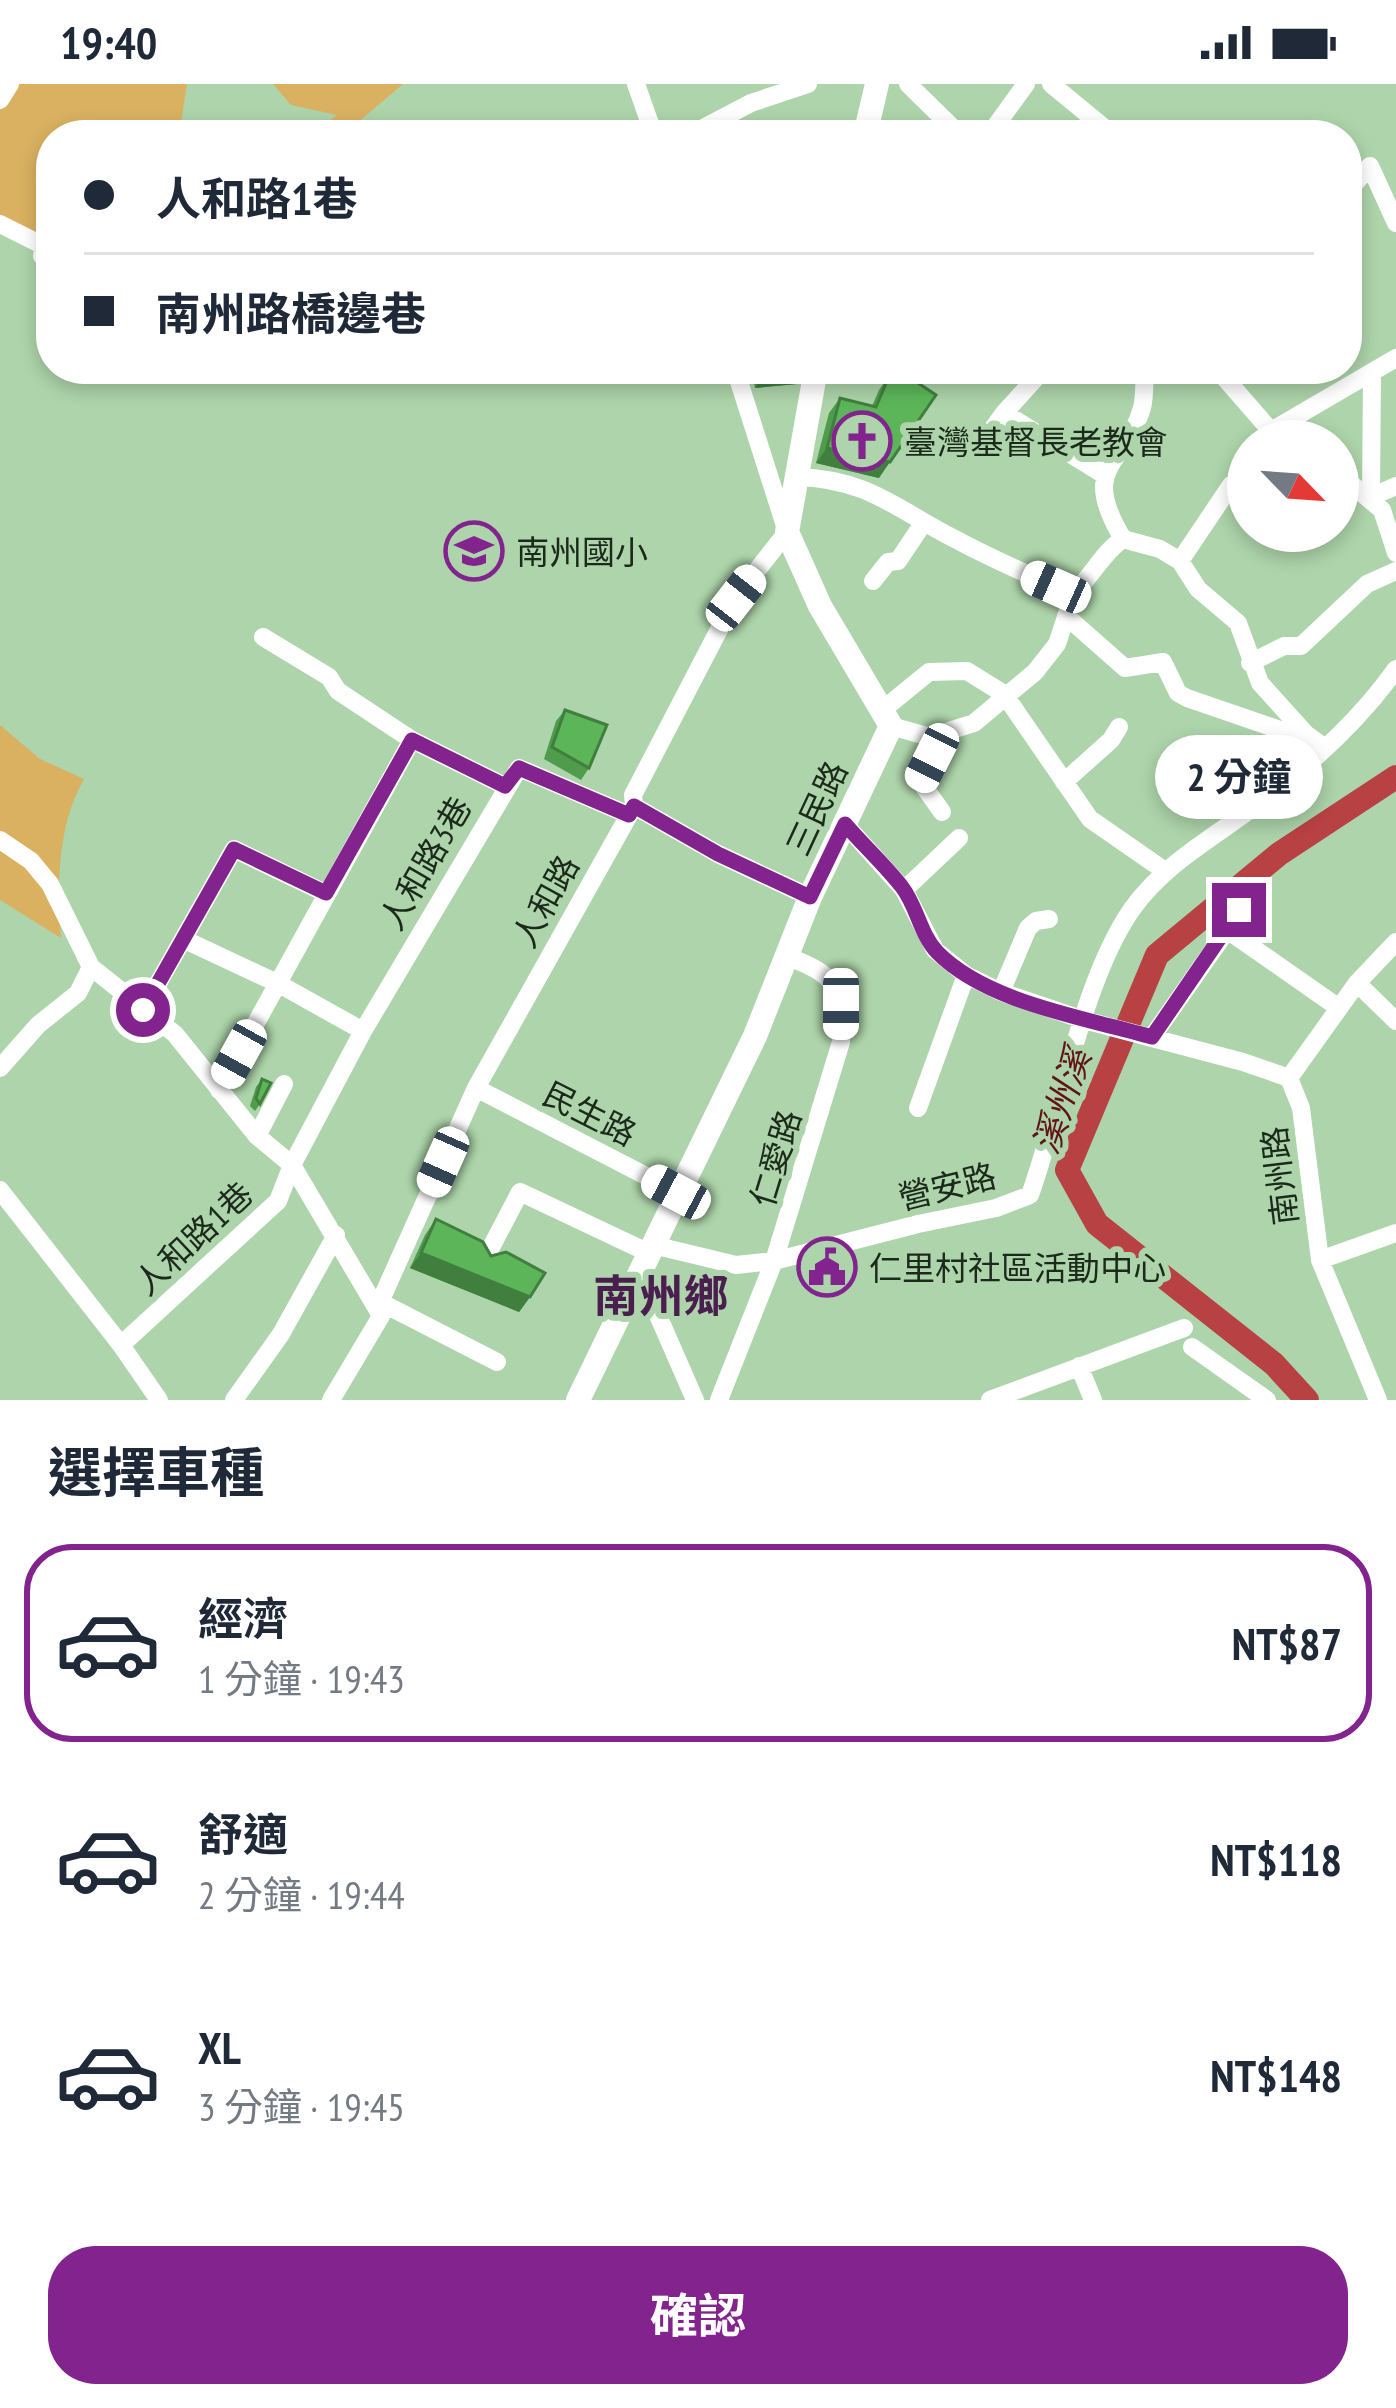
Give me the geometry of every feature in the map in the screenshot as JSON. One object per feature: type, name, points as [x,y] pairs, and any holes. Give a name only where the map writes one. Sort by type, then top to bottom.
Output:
[{"type":"main road","points":[[869,120],[877,84]]},
{"type":"main road","points":[[813,384],[787,532],[820,606],[886,719]]},
{"type":"main road","name":"三民路","points":[[578,1400],[754,1036],[886,719]]},
{"type":"street","points":[[0,100],[10,84]]},
{"type":"street","points":[[636,84],[649,120]]},
{"type":"street","points":[[711,120],[748,93],[808,84]]},
{"type":"street","points":[[908,84],[945,120]]},
{"type":"street","points":[[1000,120],[1026,84]]},
{"type":"street","points":[[1051,84],[1095,120]]},
{"type":"street","points":[[1362,175],[1370,166],[1396,223]]},
{"type":"street","points":[[0,224],[36,242]]},
{"type":"street","points":[[1362,379],[1396,358]]},
{"type":"street","points":[[1371,497],[1372,372]]},
{"type":"street","points":[[741,384],[787,532]]},
{"type":"street","points":[[946,431],[980,446],[1030,384]]},
{"type":"street","points":[[1144,384],[1142,407],[1103,474],[1107,505],[1123,538],[1160,549],[1180,561],[1198,589],[1238,623],[1260,683],[1324,747]]},
{"type":"street","points":[[1231,384],[1264,420]]},
{"type":"street","points":[[1302,420],[1355,384]]},
{"type":"street","points":[[1004,413],[1103,474]]},
{"type":"street","points":[[797,478],[852,484],[1073,594]]},
{"type":"street","points":[[1371,497],[1396,486]]},
{"type":"street","points":[[1359,488],[1382,510],[1396,554]]},
{"type":"street","points":[[1180,561],[1227,491]]},
{"type":"street","points":[[873,580],[888,562],[898,561],[924,523]]},
{"type":"street","name":"人和路","points":[[331,1400],[380,1309],[476,1088],[632,810],[633,795],[736,598],[787,532]]},
{"type":"street","points":[[1123,538],[1073,594],[1064,631],[1046,658],[1021,687],[1004,694],[974,723],[930,737],[886,719],[929,672],[967,671],[1004,694],[1090,819],[1165,871]]},
{"type":"street","points":[[1250,663],[1283,646],[1301,646],[1367,584],[1396,571]]},
{"type":"street","points":[[1066,616],[1125,668],[1163,662],[1178,693],[1186,698],[1288,734],[1306,734]]},
{"type":"street","points":[[263,637],[329,677],[338,691],[412,740],[505,786]]},
{"type":"street","name":"營安路","points":[[484,1259],[520,1192],[647,1258],[736,1265],[773,1261],[995,1208],[1030,1195],[1091,1020],[1106,960],[1131,911],[1165,871],[1266,798],[1324,747],[1396,669]]},
{"type":"street","points":[[1064,782],[1119,727]]},
{"type":"street","points":[[942,812],[920,782],[944,736]]},
{"type":"street","points":[[219,1090],[412,740]]},
{"type":"street","name":"人和路3巷","points":[[363,1031],[519,768],[632,810]]},
{"type":"street","points":[[632,810],[810,897]]},
{"type":"street","points":[[845,824],[904,890],[935,950],[966,975],[918,1108]]},
{"type":"street","points":[[904,890],[959,838]]},
{"type":"street","points":[[0,839],[32,861],[50,884],[91,967],[78,993],[38,1025],[0,1068]]},
{"type":"street","points":[[143,1010],[234,849],[326,893]]},
{"type":"street","points":[[1152,1037],[1251,896]]},
{"type":"street","points":[[1001,992],[1028,928],[1049,919]]},
{"type":"street","points":[[1226,929],[1339,1008]]},
{"type":"street","points":[[183,939],[279,984],[363,1031]]},
{"type":"street","points":[[1289,1078],[1357,982],[1396,942]]},
{"type":"street","name":"仁愛路","points":[[719,1400],[773,1261],[841,1042],[841,1004],[834,981],[819,969],[785,956]]},
{"type":"street","name":"人和路1巷","points":[[91,967],[175,1034],[257,1136],[292,1166],[380,1309]]},
{"type":"street","name":"南州路","points":[[966,975],[1001,992],[1289,1078],[1301,1108],[1320,1260],[1378,1400]]},
{"type":"street","points":[[1357,982],[1396,1021]]},
{"type":"street","name":"人和路1巷","points":[[122,1345],[278,1201],[363,1031]]},
{"type":"street","points":[[257,1136],[284,1084]]},
{"type":"street","name":"民生路","points":[[476,1088],[676,1192]]},
{"type":"street","points":[[0,1190],[122,1345],[159,1400]]},
{"type":"street","points":[[1320,1260],[1396,1234]]},
{"type":"street","points":[[234,1400],[281,1334],[336,1235]]},
{"type":"street","points":[[647,1258],[695,1400]]},
{"type":"street","points":[[380,1309],[496,1362]]},
{"type":"street","points":[[989,1400],[1184,1328]]},
{"type":"street","points":[[1192,1347],[1263,1399]]},
{"type":"street","points":[[1079,1366],[1093,1400]]},
{"type":"shaded area","points":[[0,84],[187,84],[181,120],[36,120],[36,244],[0,232]]},
{"type":"shaded area","points":[[273,84],[403,84],[361,120],[330,120],[337,115],[291,105]]},
{"type":"shaded area","points":[[0,725],[40,759],[84,779],[64,836],[59,877],[61,938],[0,900]]},
{"type":"building","name":"臺灣基督長老教會","points":[[886,384],[920,384],[936,395],[890,462],[827,448],[840,398],[876,407]]},
{"type":"building","points":[[565,710],[607,725],[589,768],[552,747]]},
{"type":"building","points":[[262,1079],[271,1083],[260,1104],[256,1098]]},
{"type":"building","points":[[436,1219],[483,1242],[491,1256],[506,1252],[545,1273],[530,1297],[421,1253]]},
{"type":"building","points":[[844,1251],[849,1272],[833,1276],[831,1268],[822,1270],[819,1257]]},
{"type":"waterway","name":"溪州溪","points":[[1307,1400],[1274,1364],[1097,1224],[1067,1170],[1157,955],[1279,854],[1396,777]]},
{"type":"place","name":"臺灣基督長老教會","points":[[862,441]]},
{"type":"place","name":"南州國小","points":[[474,551]]},
{"type":"place","name":"仁里村社區活動中心","points":[[827,1267]]},
{"type":"district","name":"南州鄉","points":[[661,1295]]},
{"type":"route","points":[[143,1010],[234,849],[326,893],[412,740],[505,786],[519,768],[629,815],[634,806],[718,854],[810,897],[845,824],[904,890],[935,950],[966,975],[1084,1020],[1152,1037],[1239,910]]}]
